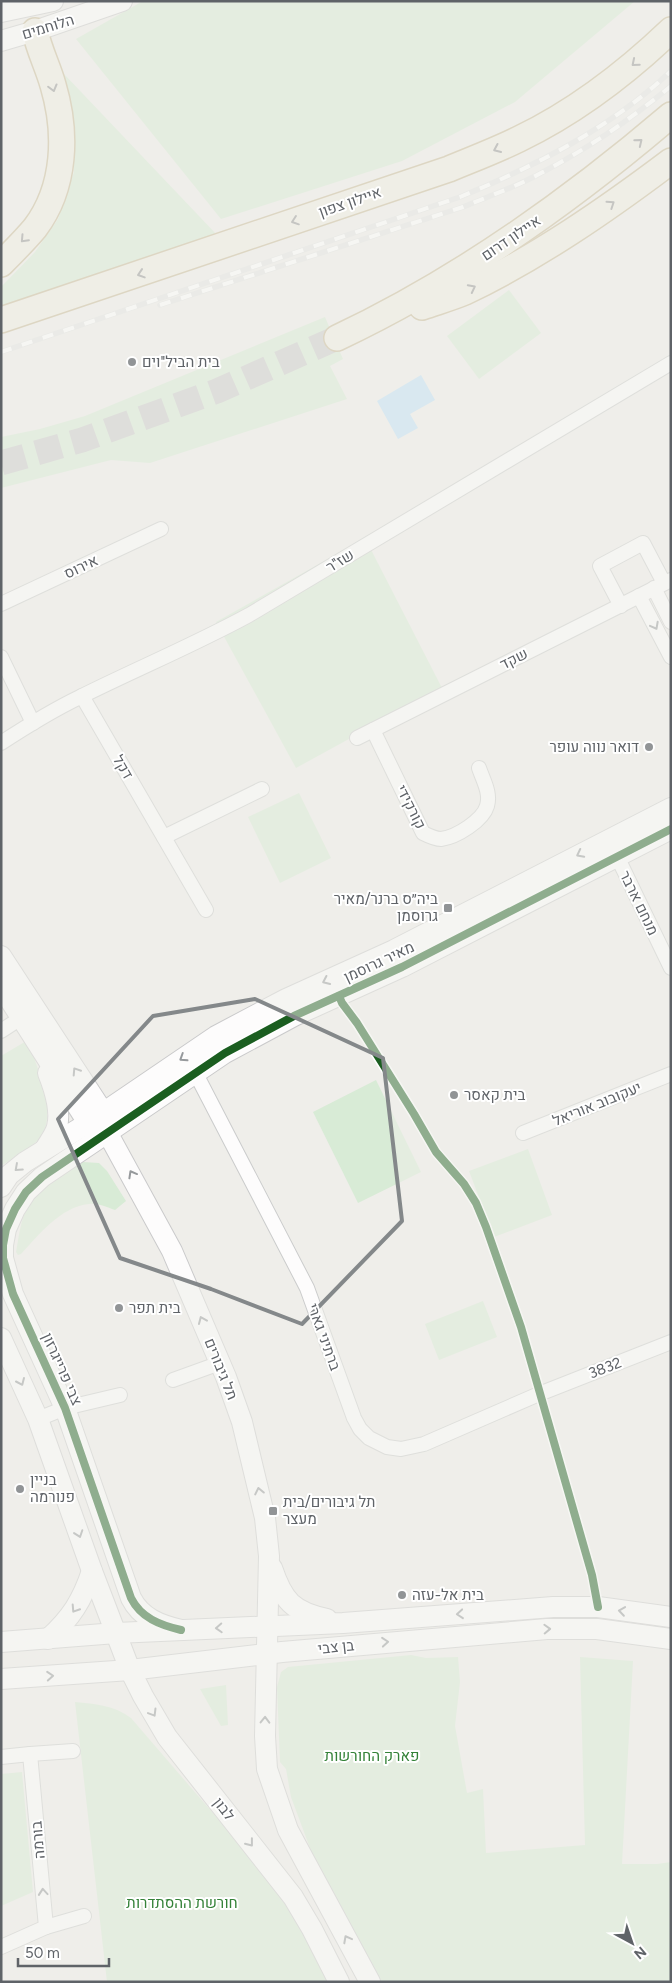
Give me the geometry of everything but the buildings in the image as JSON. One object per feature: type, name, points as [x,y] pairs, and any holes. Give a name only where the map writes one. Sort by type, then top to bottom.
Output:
[{"type":"highway","name":"איילון צפון","points":[[1,320],[449,169],[485,154],[521,138],[600,90],[646,54],[671,30]]},
{"type":"highway","points":[[1,264],[36,226],[49,203],[61,162],[63,144],[60,118],[53,86],[35,31]]},
{"type":"highway","name":"איילון דרום","points":[[671,116],[606,168],[523,230],[422,295],[340,337],[463,292],[521,263],[640,184],[671,161]]},
{"type":"street","name":"הלוחמים","points":[[1,12],[52,1]]},
{"type":"street","points":[[35,31],[35,16],[52,1]]},
{"type":"street","name":"הלוחמים","points":[[1,41],[122,1]]},
{"type":"street","name":"שז\"ר","points":[[1,743],[82,696],[209,637],[249,615],[671,363]]},
{"type":"street","name":"אירוס","points":[[1,604],[161,529]]},
{"type":"street","points":[[621,606],[600,566],[643,543],[663,584],[671,622]]},
{"type":"street","name":"שקד","points":[[357,738],[663,584]]},
{"type":"street","points":[[639,596],[671,656]]},
{"type":"street","points":[[1,656],[33,723]]},
{"type":"street","name":"דקל","points":[[82,696],[206,910]]},
{"type":"street","name":"קורקידי","points":[[373,730],[423,833],[432,838],[442,839],[465,829],[481,818],[487,806],[489,795],[479,768]]},
{"type":"street","points":[[164,837],[262,789]]},
{"type":"street","name":"מאיר גרוסמן","points":[[95,1117],[216,1036],[251,1017],[394,950],[671,808]]},
{"type":"street","name":"מאיר גרוסמן","points":[[107,1132],[225,1052],[260,1033],[402,967],[671,830]]},
{"type":"street","name":"מנחם ארבר","points":[[610,838],[617,858],[671,968]]},
{"type":"street","name":"תל גיבורים","points":[[1,956],[95,1117]]},
{"type":"street","name":"תל גיבורים","points":[[1,986],[24,1024],[107,1132],[172,1251],[220,1363],[242,1422],[265,1518],[269,1556],[268,1626]]},
{"type":"street","points":[[1,1031],[24,1024],[49,1075],[56,1101],[57,1126],[45,1149]]},
{"type":"street","name":"ברתיני גארי","points":[[195,1072],[307,1288],[354,1418],[360,1429],[370,1438],[387,1447],[401,1449],[424,1444],[539,1394]]},
{"type":"street","name":"יעקובוב אוריאל","points":[[523,1133],[671,1074]]},
{"type":"street","points":[[1,1188],[9,1176],[25,1162],[95,1117]]},
{"type":"street","name":"צבי פרייגרזון","points":[[107,1132],[49,1172],[26,1192],[9,1222],[3,1245],[3,1258],[14,1294],[65,1408],[134,1605],[155,1622],[181,1630]]},
{"type":"street","points":[[1,1338],[38,1419],[116,1633]]},
{"type":"street","name":"3832","points":[[539,1394],[671,1342]]},
{"type":"street","points":[[174,1380],[220,1363]]},
{"type":"street","points":[[38,1419],[65,1408],[120,1395]]},
{"type":"street","points":[[269,1556],[275,1577],[292,1605],[310,1615],[343,1623]]},
{"type":"street","points":[[48,1639],[66,1622],[77,1608],[85,1593],[92,1571]]},
{"type":"street","name":"בן צבי","points":[[1,1642],[116,1633],[343,1623],[553,1607],[598,1607],[671,1617]]},
{"type":"street","points":[[268,1626],[265,1736],[267,1769],[288,1830],[370,1982]]},
{"type":"street","name":"בן צבי","points":[[1,1679],[130,1670],[267,1654],[547,1628],[597,1629],[671,1639]]},
{"type":"street","name":"לבון","points":[[116,1633],[130,1670],[167,1737],[293,1897],[339,1982]]},
{"type":"street","points":[[1,1757],[73,1752]]},
{"type":"street","name":"בורמה","points":[[30,1754],[46,1927]]},
{"type":"street","points":[[1,1947],[46,1927],[84,1916]]},
{"type":"highlighted area","points":[[255,999],[383,1058],[402,1221],[302,1324],[211,1289],[120,1258],[58,1119],[153,1016]]},
{"type":"green space","points":[[143,1],[635,1],[515,102],[402,161],[221,219],[76,39]]},
{"type":"green space","points":[[64,74],[217,235],[1,308],[1,287],[35,252],[58,219],[74,172],[73,112]]},
{"type":"green space","points":[[509,290],[541,333],[479,379],[447,336]]},
{"type":"green space","points":[[325,317],[343,359],[330,366],[347,399],[150,463],[111,460],[1,488],[1,437],[40,429],[85,416]]},
{"type":"green space","points":[[365,538],[442,688],[296,768],[216,622]]},
{"type":"green space","points":[[299,793],[331,858],[280,883],[248,817]]},
{"type":"green space","points":[[28,1040],[41,1077],[47,1104],[45,1129],[31,1147],[1,1166],[1,1056]]},
{"type":"green space","points":[[376,1080],[421,1172],[358,1203],[313,1112]]},
{"type":"green space","points":[[528,1149],[552,1215],[494,1237],[469,1171]]},
{"type":"green space","points":[[83,1162],[99,1163],[107,1171],[126,1201],[115,1210],[89,1204],[69,1210],[51,1223],[18,1255],[16,1252],[21,1223],[32,1200],[52,1182]]},
{"type":"green space","points":[[483,1301],[497,1337],[439,1360],[425,1324]]},
{"type":"green space","name":"פארק החורשות","points":[[411,1655],[426,1658],[458,1657],[460,1682],[455,1726],[467,1793],[483,1789],[486,1853],[585,1845],[580,1657],[633,1661],[622,1864],[671,1862],[671,1982],[379,1982],[314,1859],[291,1797],[286,1769],[280,1762],[277,1687],[281,1672],[288,1667]]},
{"type":"green space","points":[[226,1685],[228,1725],[221,1726],[200,1689]]},
{"type":"green space","name":"חורשת ההסתדרות","points":[[75,1702],[118,1710],[131,1718],[262,1870],[281,1889],[331,1982],[107,1982]]},
{"type":"green space","points":[[22,1772],[33,1892],[1,1906],[1,1774]]},
{"type":"water","points":[[421,375],[435,400],[410,414],[418,428],[398,439],[377,401]]},
{"type":"tunnel","points":[[1,463],[82,440],[217,391],[337,338]]},
{"type":"railway","points":[[1,352],[460,197],[544,159],[598,128],[648,92],[671,71]]},
{"type":"railway","points":[[160,305],[463,207],[512,187],[532,178],[592,144],[671,86]]},
{"type":"cycle path","points":[[181,1630],[152,1620],[140,1611],[131,1598],[65,1408],[13,1294],[3,1258],[3,1245],[6,1229],[15,1209],[26,1192],[42,1177],[225,1053],[294,1016],[402,967],[671,829]]},
{"type":"cycle path","points":[[339,996],[436,1152],[464,1184],[476,1203],[521,1327],[592,1575],[598,1607]]},
{"type":"place","name":"בית הביל\"וים","points":[[132,362]]},
{"type":"place","name":"דואר נווה עופר","points":[[649,747]]},
{"type":"place","name":"ביה״ס ברנר/מאיר גרוסמן","points":[[448,908]]},
{"type":"place","name":"בית קאסר","points":[[454,1095]]},
{"type":"place","name":"בית תפר","points":[[119,1308]]},
{"type":"place","name":"בניין פנורמה","points":[[20,1489]]},
{"type":"place","name":"תל גיבורים/בית מעצר","points":[[273,1511]]},
{"type":"place","name":"בית אל-עזה","points":[[402,1595]]}]
